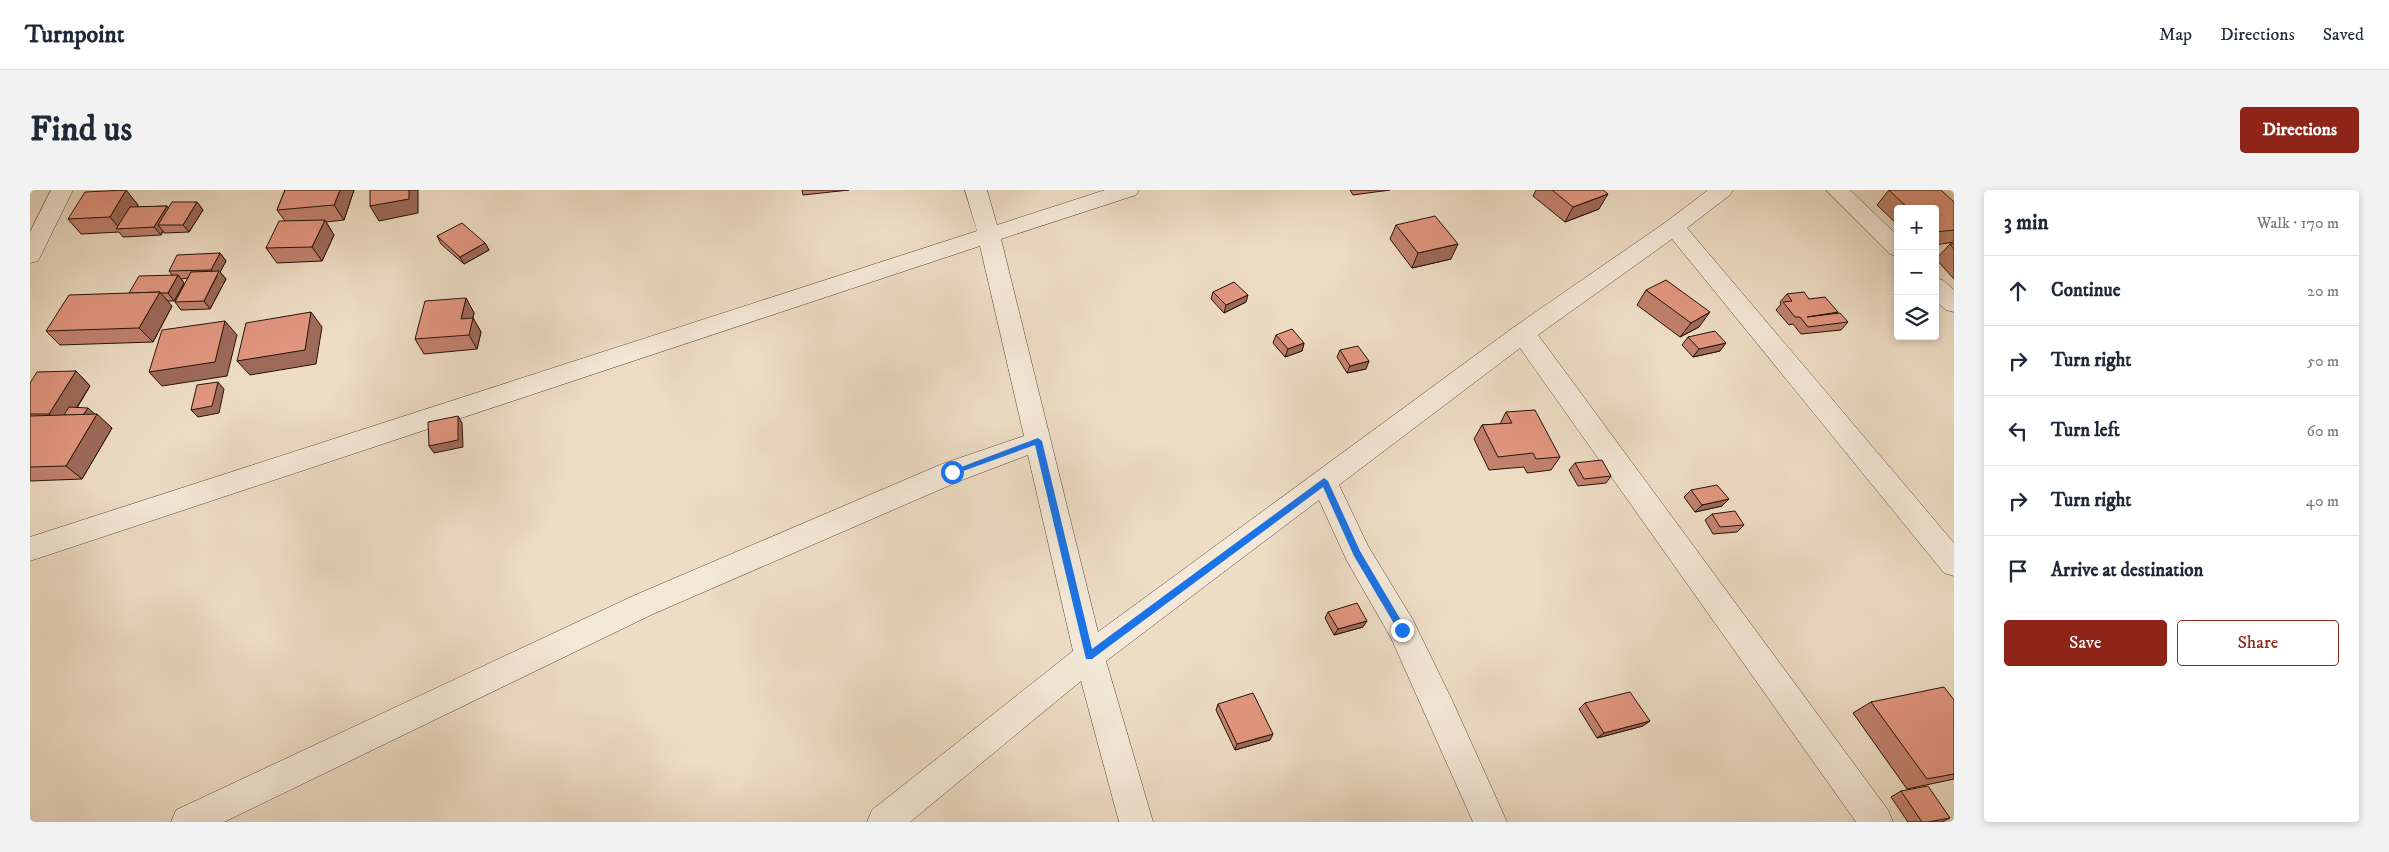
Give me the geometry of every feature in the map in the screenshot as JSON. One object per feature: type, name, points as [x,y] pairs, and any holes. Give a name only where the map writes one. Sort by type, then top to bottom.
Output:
[{"type":"street","points":[[30,255],[62,190]]},
{"type":"street","points":[[976,190],[989,235],[1089,656],[1136,822]]},
{"type":"street","points":[[30,549],[1128,190]]},
{"type":"street","points":[[884,822],[1089,656],[1523,333],[1674,227],[1722,190]]},
{"type":"street","points":[[1837,190],[1894,245]]},
{"type":"street","points":[[1674,227],[1954,564]]},
{"type":"street","points":[[1939,290],[1954,304]]},
{"type":"street","points":[[1523,333],[1876,822]]},
{"type":"street","points":[[188,822],[643,605],[952,472],[1038,441]]},
{"type":"street","points":[[1324,481],[1357,553],[1407,638],[1490,822]]},
{"type":"building","points":[[126,190],[110,217],[68,219],[85,192]]},
{"type":"building","points":[[285,190],[340,190],[334,205],[277,210]]},
{"type":"building","points":[[370,190],[409,190],[409,199],[370,206]]},
{"type":"building","points":[[1552,190],[1603,190],[1608,194],[1573,207]]},
{"type":"building","points":[[1889,190],[1941,190],[1954,202],[1954,230],[1939,232],[1939,205],[1905,205]]},
{"type":"building","points":[[172,202],[197,202],[183,225],[158,225]]},
{"type":"building","points":[[167,206],[154,227],[116,229],[130,207]]},
{"type":"building","points":[[1435,216],[1458,244],[1418,253],[1396,225]]},
{"type":"building","points":[[325,220],[312,247],[266,248],[279,221]]},
{"type":"building","points":[[462,223],[485,243],[460,257],[437,236]]},
{"type":"building","points":[[220,253],[211,270],[169,271],[177,255]]},
{"type":"building","points":[[219,271],[204,301],[175,302],[191,272]]},
{"type":"building","points":[[178,275],[168,293],[129,293],[139,276]]},
{"type":"building","points":[[1666,280],[1710,312],[1691,323],[1646,290]]},
{"type":"building","points":[[1234,282],[1248,295],[1226,305],[1213,292]]},
{"type":"building","points":[[160,292],[139,328],[46,331],[69,295]]},
{"type":"building","points":[[1804,292],[1809,299],[1825,297],[1838,312],[1807,317],[1840,313],[1848,322],[1808,327],[1800,317],[1795,317],[1783,302],[1792,301],[1787,294]]},
{"type":"building","points":[[466,298],[461,319],[473,318],[469,335],[415,339],[425,301]]},
{"type":"building","points":[[311,312],[305,350],[237,361],[246,323]]},
{"type":"building","points":[[225,321],[215,362],[149,372],[162,330]]},
{"type":"building","points":[[1292,329],[1304,343],[1288,349],[1276,335]]},
{"type":"building","points":[[1715,331],[1726,343],[1699,349],[1688,337]]},
{"type":"building","points":[[1358,346],[1369,361],[1350,366],[1340,350]]},
{"type":"building","points":[[76,371],[49,414],[30,414],[30,383],[37,372]]},
{"type":"building","points":[[218,382],[212,406],[191,410],[197,385]]},
{"type":"building","points":[[69,407],[88,408],[83,415],[64,415]]},
{"type":"building","points":[[1535,410],[1560,457],[1536,459],[1533,453],[1498,457],[1482,425],[1512,423],[1506,412]]},
{"type":"building","points":[[97,414],[66,466],[30,467],[30,416]]},
{"type":"building","points":[[458,416],[458,440],[429,446],[428,422]]},
{"type":"building","points":[[1602,460],[1611,476],[1584,479],[1575,463]]},
{"type":"building","points":[[1717,485],[1729,499],[1702,505],[1691,490]]},
{"type":"building","points":[[1735,511],[1744,525],[1720,527],[1712,514]]},
{"type":"building","points":[[1357,603],[1367,621],[1338,629],[1328,612]]},
{"type":"building","points":[[1944,687],[1954,700],[1954,774],[1927,779],[1871,702]]},
{"type":"building","points":[[1630,692],[1650,721],[1604,733],[1585,703]]},
{"type":"building","points":[[1253,693],[1273,734],[1237,744],[1218,704]]},
{"type":"building","points":[[1928,786],[1950,818],[1922,822],[1901,791]]},
{"type":"route","points":[[952,472],[1038,441],[1089,656],[1324,481],[1357,553],[1402,630]]}]
